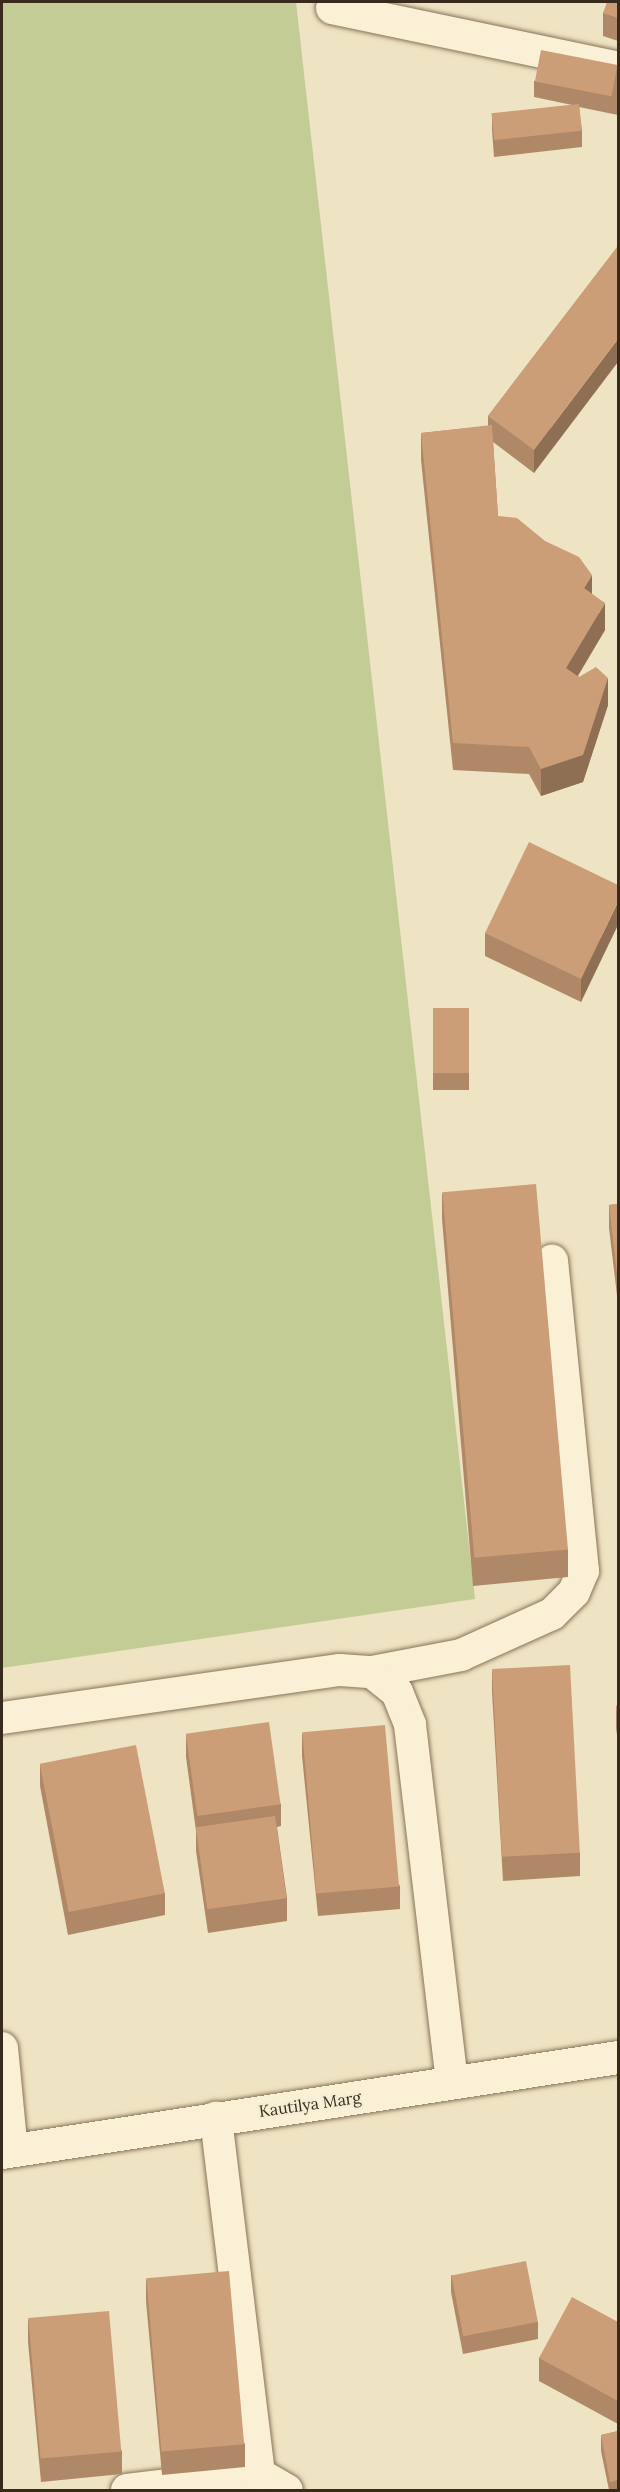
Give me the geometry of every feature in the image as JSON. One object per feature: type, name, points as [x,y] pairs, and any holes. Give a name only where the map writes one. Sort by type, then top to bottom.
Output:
[{"type":"street","points":[[332,8],[618,68]]},
{"type":"street","points":[[2,1718],[339,1670],[372,1672],[461,1655],[552,1614],[574,1592],[583,1570],[552,1261]]},
{"type":"street","points":[[372,1672],[397,1692],[410,1725],[452,2083]]},
{"type":"street","points":[[2,2048],[7,2151]]},
{"type":"street","name":"Kautilya Marg","points":[[7,2151],[618,2057]]},
{"type":"street","points":[[216,2118],[259,2474]]},
{"type":"street","points":[[127,2490],[259,2474],[287,2490]]},
{"type":"green space","points":[[2,2],[296,2],[475,1599],[2,1668]]},
{"type":"building","points":[[607,2],[618,2],[618,18],[603,13]]},
{"type":"building","points":[[541,50],[618,65],[611,96],[535,81]]},
{"type":"building","points":[[579,104],[582,131],[494,140],[491,113]]},
{"type":"building","points":[[618,246],[618,339],[534,450],[488,416]]},
{"type":"building","points":[[492,425],[498,516],[517,518],[545,541],[579,557],[592,575],[584,588],[605,603],[566,668],[579,677],[596,667],[608,678],[583,755],[541,769],[529,747],[453,743],[421,433]]},
{"type":"building","points":[[529,842],[618,885],[618,902],[581,979],[485,933]]},
{"type":"building","points":[[433,1008],[469,1008],[469,1073],[433,1073]]},
{"type":"building","points":[[536,1184],[568,1550],[474,1558],[442,1192]]},
{"type":"building","points":[[618,1204],[618,1282],[609,1205]]},
{"type":"building","points":[[570,1665],[580,1853],[502,1857],[492,1669]]},
{"type":"building","points":[[269,1722],[281,1804],[197,1816],[186,1734]]},
{"type":"building","points":[[385,1725],[399,1886],[316,1894],[302,1732]]},
{"type":"building","points":[[136,1745],[165,1893],[69,1912],[40,1764]]},
{"type":"building","points":[[275,1816],[287,1898],[207,1909],[196,1827]]},
{"type":"building","points":[[526,2261],[538,2322],[463,2336],[451,2276]]},
{"type":"building","points":[[229,2271],[244,2444],[161,2452],[146,2278]]},
{"type":"building","points":[[572,2297],[618,2322],[618,2401],[539,2358]]},
{"type":"building","points":[[109,2311],[121,2451],[41,2459],[28,2318]]},
{"type":"building","points":[[618,2431],[618,2480],[610,2482],[601,2435]]}]
